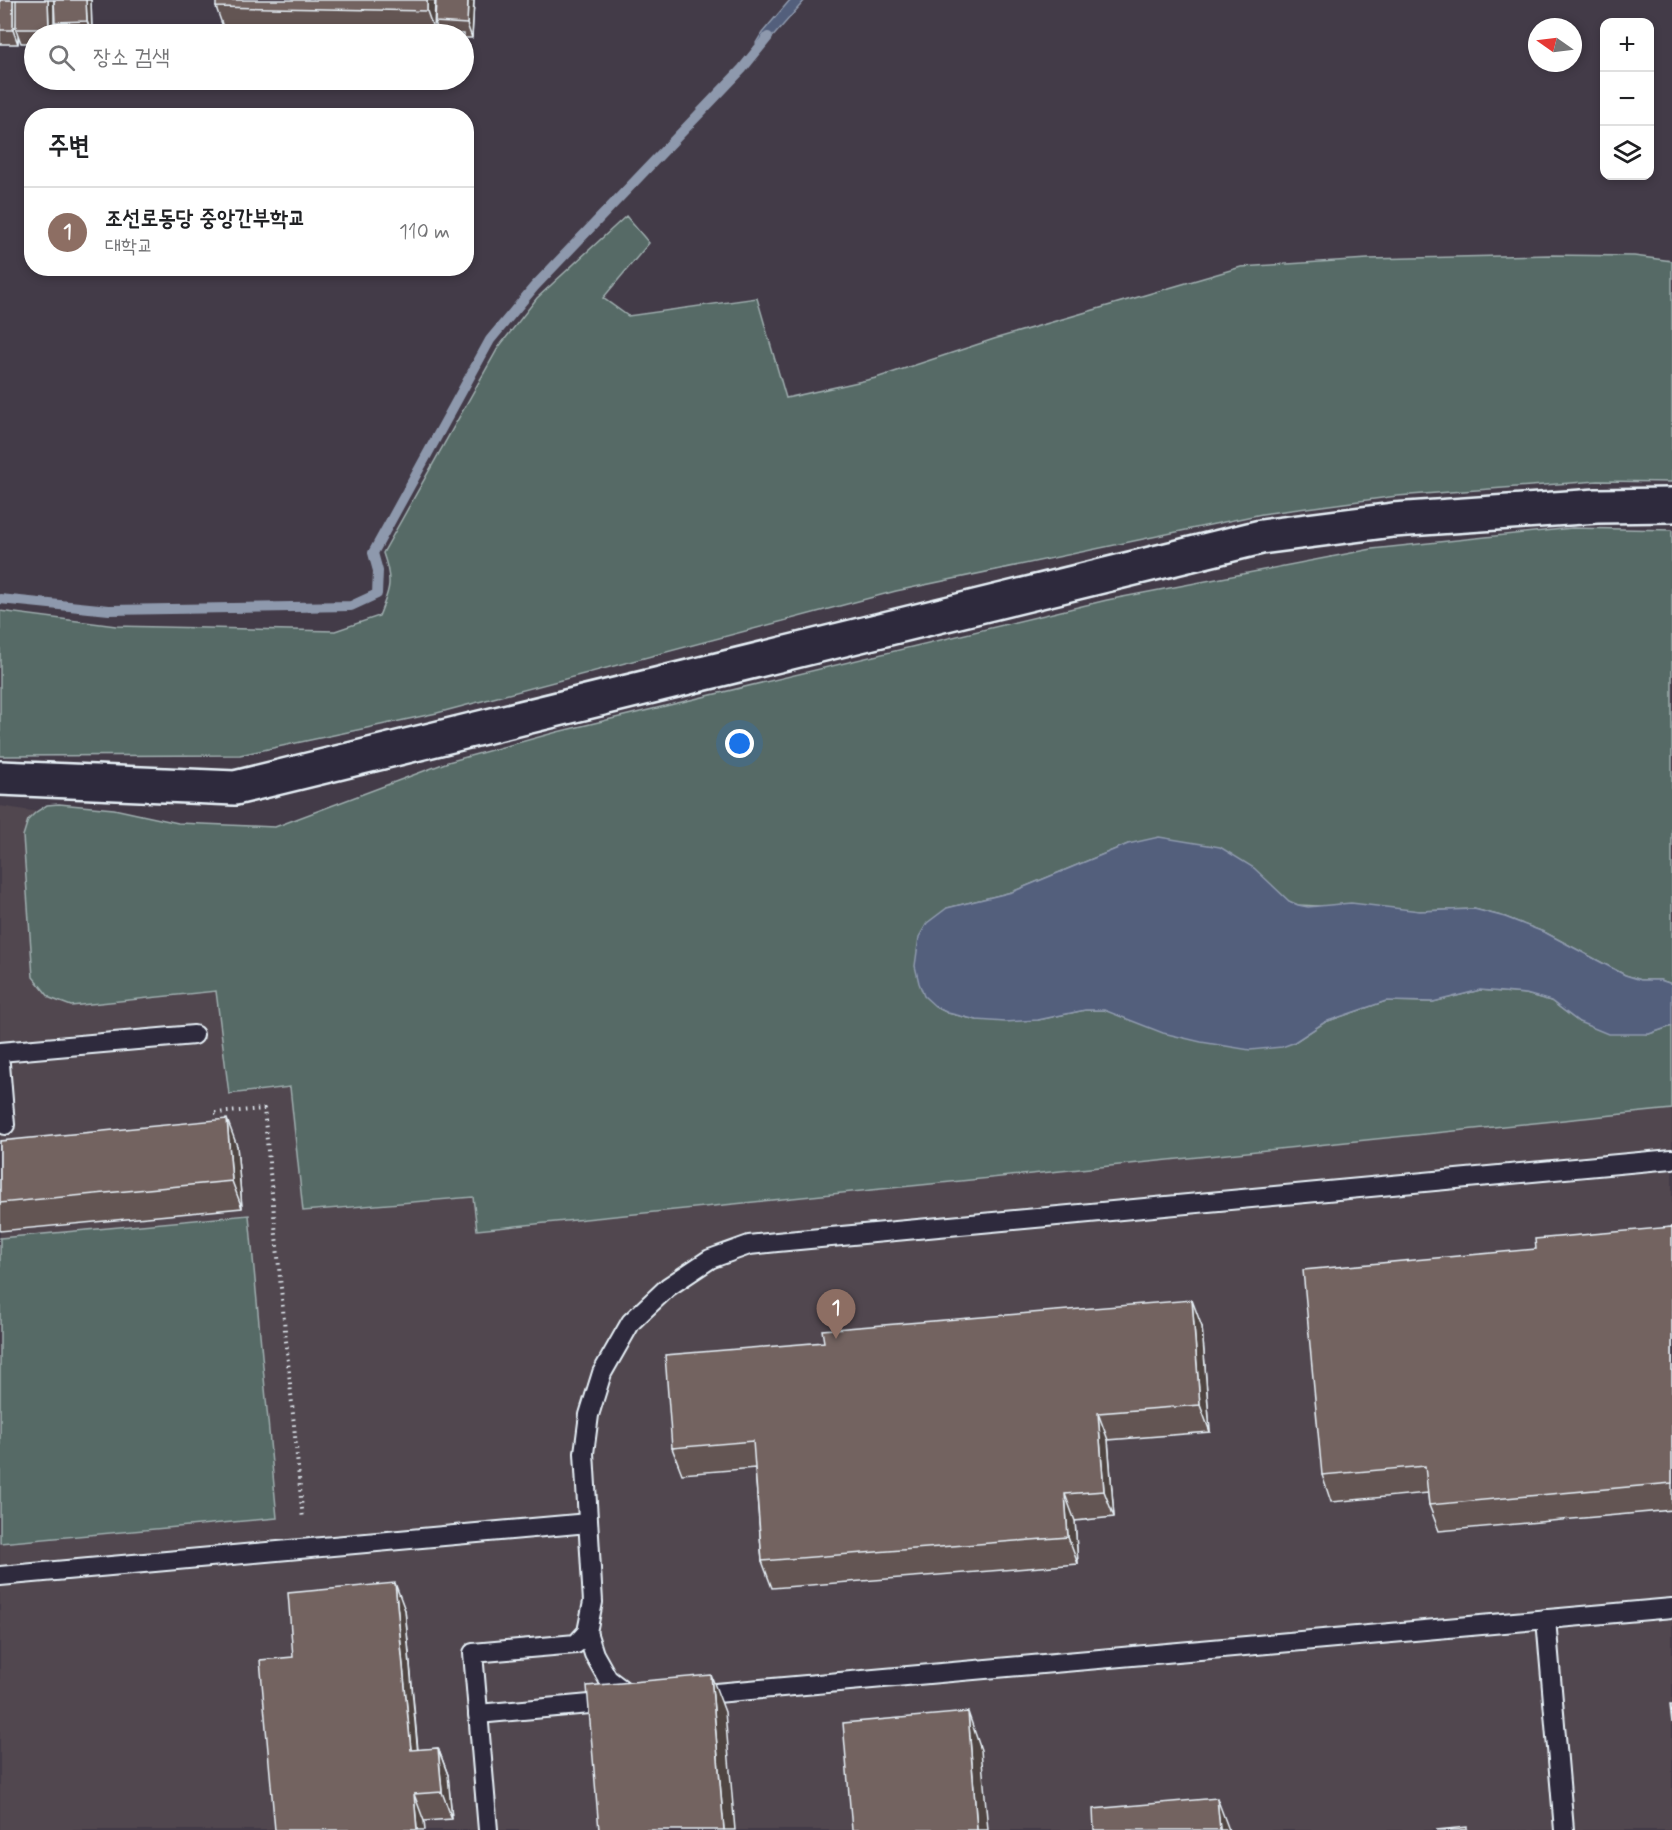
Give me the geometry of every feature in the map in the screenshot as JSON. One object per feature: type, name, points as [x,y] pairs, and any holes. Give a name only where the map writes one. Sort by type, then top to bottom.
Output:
[{"type":"street","points":[[0,778],[235,788],[1261,537],[1393,520],[1597,506],[1672,505]]},
{"type":"lane","points":[[0,1052],[194,1035]]},
{"type":"lane","points":[[0,1064],[5,1125]]},
{"type":"lane","points":[[478,1714],[642,1700],[608,1679],[594,1654],[587,1632],[593,1602],[584,1453],[589,1414],[602,1372],[631,1322],[668,1287],[710,1259],[749,1245],[1672,1159]]},
{"type":"lane","points":[[0,1576],[588,1523]]},
{"type":"lane","points":[[671,1697],[1672,1608]]},
{"type":"lane","points":[[1546,1619],[1564,1830]]},
{"type":"lane","points":[[488,1830],[473,1653],[576,1644],[587,1632]]},
{"type":"path","points":[[215,1113],[264,1109],[305,1548]]},
{"type":"shaded area","points":[[1672,765],[1672,1830],[0,1830],[0,806],[268,848]]},
{"type":"green space","points":[[626,216],[649,243],[603,298],[628,316],[757,298],[786,398],[876,378],[994,339],[1241,267],[1368,259],[1550,255],[1634,256],[1672,261],[1672,482],[1598,481],[1397,496],[1262,514],[896,591],[437,713],[240,755],[0,756],[0,611],[116,626],[335,631],[379,616],[389,585],[383,553],[498,348],[537,298]]},
{"type":"green space","points":[[1572,528],[1672,530],[1672,984],[1660,980],[1641,980],[1625,975],[1546,933],[1505,917],[1474,909],[1420,911],[1298,905],[1128,844],[1012,892],[947,908],[936,1007],[948,1013],[977,1020],[1038,1020],[1085,1010],[1104,1010],[1293,1043],[1325,1022],[1386,1001],[1433,1002],[1480,990],[1526,994],[1551,1001],[1579,1022],[1649,1034],[1672,1026],[1672,1109],[477,1230],[473,1197],[303,1211],[290,1087],[229,1094],[216,991],[71,1006],[50,998],[33,977],[23,836],[28,820],[47,805],[114,809],[178,823],[275,827],[448,762],[557,732],[1107,600],[1372,549]]},
{"type":"green space","points":[[249,1215],[277,1518],[0,1543],[0,1238]]},
{"type":"water","points":[[790,0],[805,0],[763,48],[756,43]]},
{"type":"water","points":[[1159,837],[1220,847],[1254,868],[1289,901],[1298,905],[1308,907],[1351,903],[1420,911],[1474,909],[1505,917],[1546,933],[1625,975],[1641,980],[1660,980],[1672,984],[1672,1026],[1649,1034],[1608,1034],[1579,1022],[1551,1001],[1526,994],[1480,990],[1433,1002],[1386,1001],[1325,1022],[1293,1043],[1282,1047],[1250,1050],[1163,1033],[1104,1010],[1085,1010],[1038,1020],[1005,1022],[977,1020],[948,1013],[936,1007],[924,996],[915,966],[919,937],[927,923],[947,908],[1012,892],[1128,844]]},
{"type":"building","points":[[0,0],[13,0],[13,30],[0,30]]},
{"type":"building","points":[[16,0],[48,0],[49,24],[24,24],[24,29],[16,29]]},
{"type":"building","points":[[54,0],[86,0],[87,21],[55,22]]},
{"type":"building","points":[[216,0],[427,0],[427,11],[216,7]]},
{"type":"building","points":[[436,0],[468,0],[467,24],[435,22]]},
{"type":"building","points":[[227,1119],[232,1181],[0,1203],[0,1141]]},
{"type":"building","points":[[1672,1227],[1672,1483],[1429,1505],[1425,1466],[1322,1475],[1303,1270],[1536,1249],[1535,1239]]},
{"type":"building","points":[[1192,1300],[1200,1405],[1098,1413],[1104,1491],[1065,1494],[1068,1537],[762,1561],[753,1441],[672,1448],[665,1355],[824,1342],[822,1330]]},
{"type":"building","points":[[395,1583],[411,1750],[438,1748],[442,1792],[414,1794],[417,1830],[275,1830],[260,1660],[293,1657],[288,1593]]},
{"type":"building","points":[[711,1675],[724,1830],[599,1830],[587,1686]]},
{"type":"building","points":[[968,1712],[977,1830],[852,1830],[843,1723]]},
{"type":"building","points":[[1217,1798],[1220,1830],[1094,1830],[1093,1809]]},
{"type":"building","points":[[1467,1827],[1467,1830],[1436,1830]]},
{"type":"waterway","points":[[0,599],[109,610],[351,606],[377,594],[378,571],[373,553],[490,340],[534,287],[742,69],[768,37]]},
{"type":"place","name":"조선로동당 중앙간부학교","points":[[836,1339]]}]
